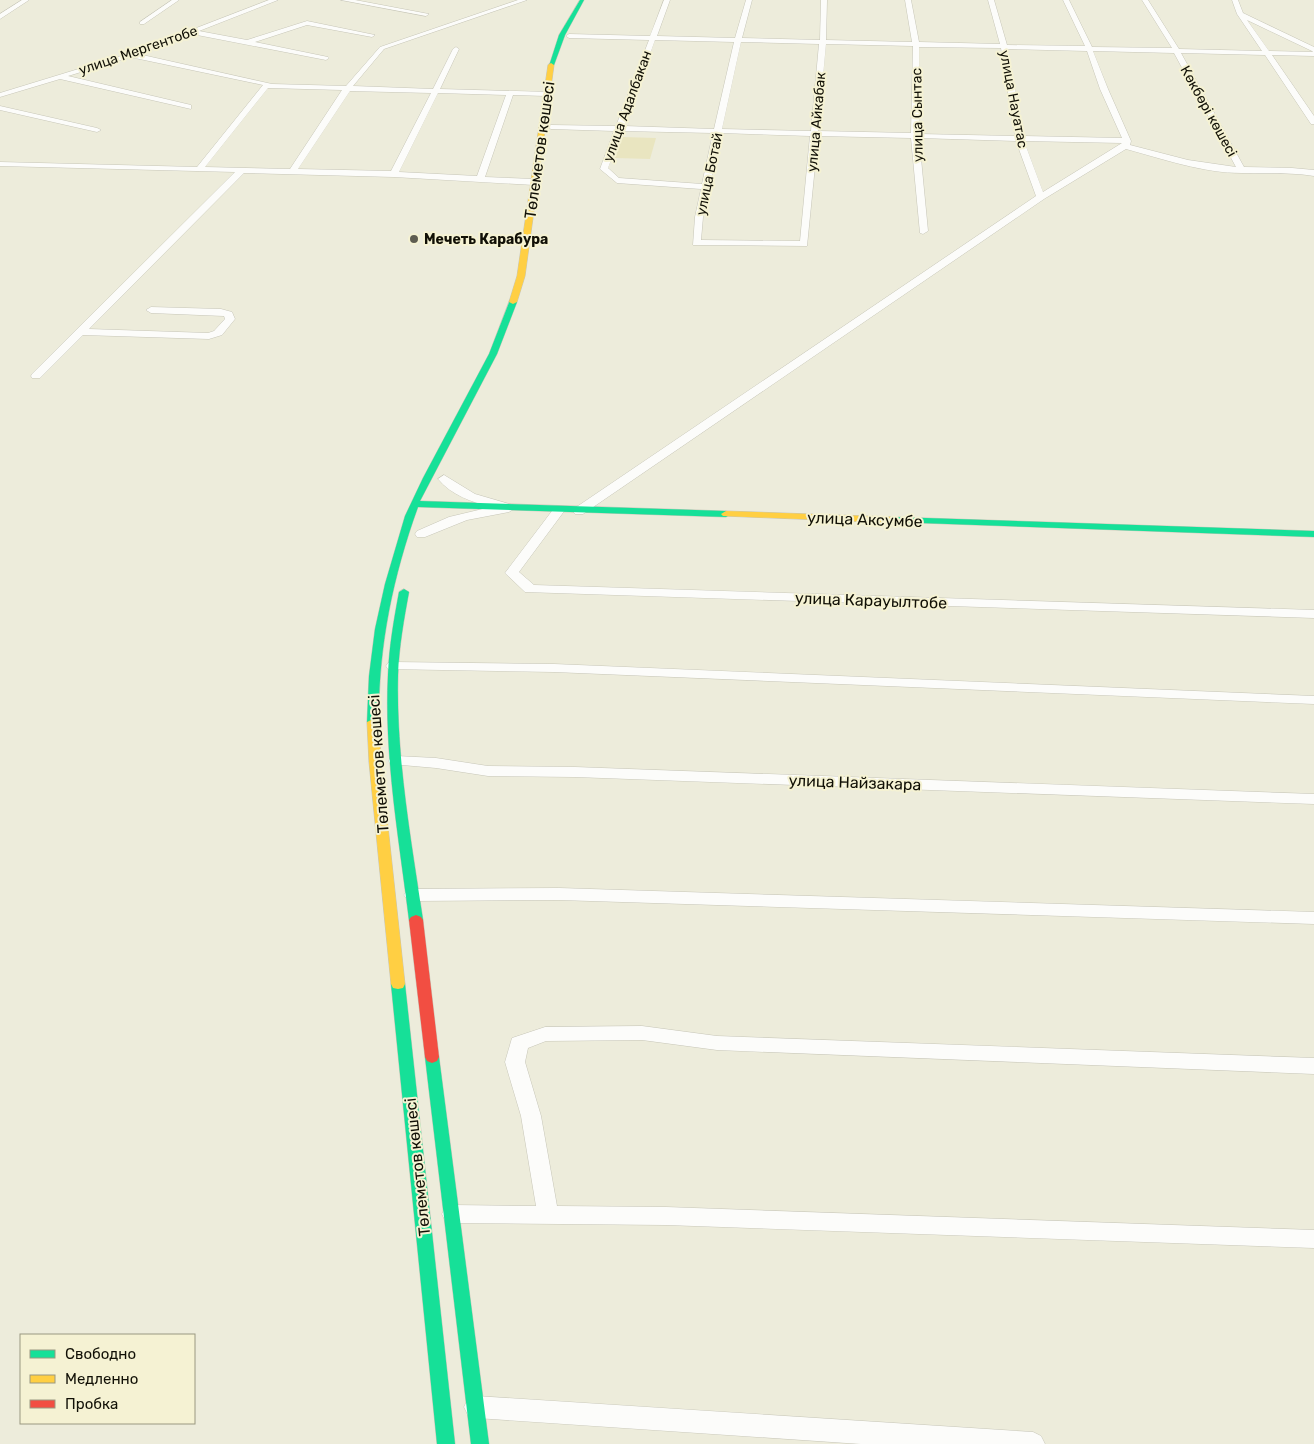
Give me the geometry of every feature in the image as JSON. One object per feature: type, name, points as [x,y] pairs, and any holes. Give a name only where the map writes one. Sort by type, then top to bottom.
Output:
[{"type":"main road","name":"Төлеметов көшесі","points":[[533,276],[551,127],[546,94],[556,47],[582,0]]},
{"type":"main road","name":"Төлеметов көшесі","points":[[446,1444],[375,762],[374,665],[385,602],[398,554],[415,504],[485,372],[511,308],[521,276],[534,182],[548,107],[569,36],[591,0]]},
{"type":"main road","name":"улица Аксумбе","points":[[415,504],[439,488],[509,508],[1314,534]]},
{"type":"main road","points":[[420,538],[439,488]]},
{"type":"main road","name":"Төлеметов көшесі","points":[[406,584],[401,601],[393,666],[396,761],[480,1444]]},
{"type":"street","points":[[0,17],[26,0]]},
{"type":"street","points":[[142,23],[176,0]]},
{"type":"street","name":"улица Мергентобе","points":[[0,95],[131,55],[275,0]]},
{"type":"street","points":[[344,0],[426,14]]},
{"type":"street","points":[[293,171],[348,89],[382,48],[524,0]]},
{"type":"street","name":"улица Адалбакан","points":[[667,0],[604,170],[617,180],[706,187]]},
{"type":"street","name":"улица Ботай","points":[[749,0],[738,39],[699,217],[696,243],[804,244]]},
{"type":"street","name":"улица Айкабак","points":[[804,244],[823,41],[824,0]]},
{"type":"street","name":"улица Сынтас","points":[[908,0],[916,45],[915,135],[923,231]]},
{"type":"street","name":"улица Науатас","points":[[991,0],[1004,47],[1019,138],[1042,197]]},
{"type":"street","points":[[1066,0],[1090,48],[1126,143]]},
{"type":"street","name":"Көкбөрі көшесі","points":[[1145,0],[1176,50],[1242,171]]},
{"type":"street","points":[[1235,0],[1240,14],[1314,122]]},
{"type":"street","points":[[1240,14],[1313,51]]},
{"type":"street","points":[[247,43],[307,23],[372,35]]},
{"type":"street","points":[[193,32],[326,58]]},
{"type":"street","points":[[569,36],[1004,47],[1265,52],[1313,51]]},
{"type":"street","points":[[1313,51],[1314,38]]},
{"type":"street","points":[[394,174],[456,49]]},
{"type":"street","points":[[131,55],[268,84],[266,86]]},
{"type":"street","points":[[61,76],[188,107]]},
{"type":"street","points":[[266,86],[546,94]]},
{"type":"street","points":[[199,169],[266,86]]},
{"type":"street","points":[[480,179],[510,94]]},
{"type":"street","points":[[0,108],[97,130]]},
{"type":"street","points":[[551,127],[815,132],[1126,143],[1206,166],[1242,171],[1282,169],[1314,173]]},
{"type":"street","points":[[579,511],[1042,197],[1126,143]]},
{"type":"street","points":[[0,164],[394,174],[534,182]]},
{"type":"street","points":[[36,376],[242,170]]},
{"type":"street","points":[[82,332],[209,336],[218,333],[230,319],[228,314],[221,312],[151,310]]},
{"type":"street","points":[[439,488],[454,489],[469,497],[509,508]]},
{"type":"street","points":[[420,538],[443,522],[461,516],[509,508]]},
{"type":"street","name":"улица Карауылтобе","points":[[559,510],[512,573],[530,589],[1314,614]]},
{"type":"street","points":[[393,666],[554,668],[1314,700]]},
{"type":"street","name":"улица Найзакара","points":[[396,761],[436,763],[488,771],[605,773],[1314,799]]},
{"type":"street","points":[[413,895],[559,894],[1314,918]]},
{"type":"street","points":[[548,1216],[531,1116],[515,1062],[519,1043],[545,1034],[642,1033],[726,1043],[1314,1066]]},
{"type":"street","points":[[452,1214],[666,1216],[1314,1239]]},
{"type":"street","points":[[476,1407],[1033,1444]]},
{"type":"shaded area","points":[[622,137],[656,138],[650,159],[615,158]]},
{"type":"traffic: fast","points":[[551,65],[562,35],[582,0]]},
{"type":"traffic: fast","points":[[373,722],[376,652],[384,606],[410,516],[427,478],[493,354],[513,302]]},
{"type":"traffic: fast","points":[[415,504],[726,514]]},
{"type":"traffic: fast","points":[[895,520],[1314,534]]},
{"type":"traffic: fast","points":[[404,592],[396,632],[393,673],[393,715],[399,797],[416,920]]},
{"type":"traffic: fast","points":[[398,984],[446,1444]]},
{"type":"traffic: fast","points":[[432,1057],[480,1444]]},
{"type":"traffic: slow","points":[[513,302],[521,276],[551,65]]},
{"type":"traffic: slow","points":[[726,514],[895,520]]},
{"type":"traffic: slow","points":[[373,722],[375,762],[398,984]]},
{"type":"traffic: jam","points":[[416,920],[432,1057]]},
{"type":"place","name":"Мечеть Карабура","points":[[414,239]]}]
